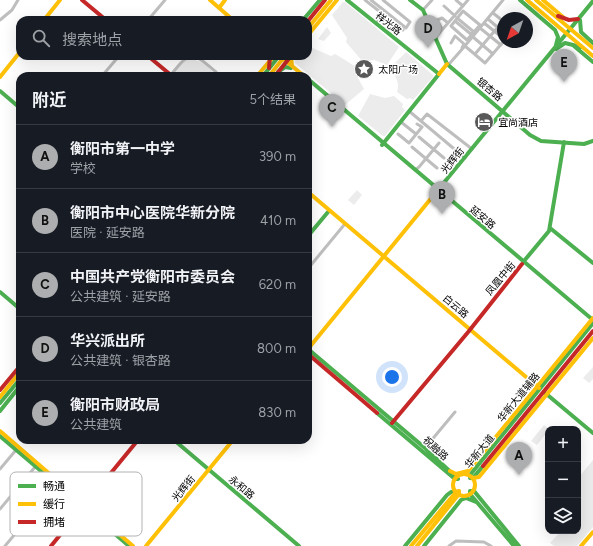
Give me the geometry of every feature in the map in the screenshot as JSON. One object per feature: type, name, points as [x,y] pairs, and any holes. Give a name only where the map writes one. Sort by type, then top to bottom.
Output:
[{"type":"main road","points":[[48,16],[62,0]]},
{"type":"main road","points":[[79,0],[97,16]]},
{"type":"main road","points":[[82,0],[101,16]]},
{"type":"main road","points":[[210,0],[232,16]]},
{"type":"main road","points":[[214,0],[227,15]]},
{"type":"main road","points":[[220,7],[225,0]]},
{"type":"main road","points":[[311,16],[320,0]]},
{"type":"main road","points":[[312,16],[325,0]]},
{"type":"main road","points":[[312,17],[331,0]]},
{"type":"main road","points":[[312,30],[337,0]]},
{"type":"main road","name":"祥光路","points":[[347,0],[439,74]]},
{"type":"main road","name":"银杏路","points":[[410,0],[423,10],[447,64],[504,111],[530,135],[537,139],[584,144],[593,140]]},
{"type":"main road","points":[[520,0],[555,30],[558,37],[556,47]]},
{"type":"main road","points":[[527,0],[593,56]]},
{"type":"main road","points":[[536,0],[593,48]]},
{"type":"main road","points":[[543,0],[565,19]]},
{"type":"main road","name":"光辉街","points":[[438,191],[593,2]]},
{"type":"main road","points":[[553,15],[565,19],[579,19],[581,32],[593,43]]},
{"type":"main road","points":[[556,47],[562,44],[582,47]]},
{"type":"main road","points":[[572,45],[593,62]]},
{"type":"main road","points":[[0,75],[16,56]]},
{"type":"main road","points":[[150,60],[165,72]]},
{"type":"main road","points":[[152,60],[166,72]]},
{"type":"main road","points":[[266,72],[277,60]]},
{"type":"main road","points":[[268,69],[277,60]]},
{"type":"main road","points":[[262,72],[277,60]]},
{"type":"main road","points":[[271,72],[278,60]]},
{"type":"main road","points":[[276,72],[279,60]]},
{"type":"main road","points":[[282,60],[298,72]]},
{"type":"main road","points":[[291,60],[291,67],[296,72]]},
{"type":"main road","points":[[383,144],[447,64]]},
{"type":"main road","points":[[279,72],[285,67],[291,67]]},
{"type":"main road","name":"延安路","points":[[312,82],[522,263],[592,321]]},
{"type":"main road","name":"延安路","points":[[312,86],[415,170],[438,191]]},
{"type":"main road","points":[[0,90],[16,104]]},
{"type":"main road","name":"光辉街","points":[[312,346],[464,158],[504,111]]},
{"type":"main road","points":[[564,142],[550,228],[593,263]]},
{"type":"main road","name":"白云路","points":[[312,195],[384,258]]},
{"type":"main road","name":"白云路","points":[[312,198],[593,434]]},
{"type":"main road","points":[[312,228],[327,211]]},
{"type":"main road","points":[[312,231],[327,211]]},
{"type":"main road","name":"凤凰中街","points":[[392,422],[550,228]]},
{"type":"main road","points":[[0,294],[16,308]]},
{"type":"main road","name":"华新大道","points":[[542,391],[592,321]]},
{"type":"main road","name":"华新大道","points":[[471,477],[593,331]]},
{"type":"main road","name":"华新大道辅路","points":[[450,471],[456,474],[468,471],[593,338]]},
{"type":"main road","name":"祝融路","points":[[312,354],[457,478]]},
{"type":"main road","points":[[0,390],[16,371]]},
{"type":"main road","points":[[0,397],[16,377]]},
{"type":"main road","points":[[0,403],[16,384]]},
{"type":"main road","points":[[0,411],[16,391]]},
{"type":"main road","name":"华新大道辅路","points":[[471,477],[479,477],[542,391]]},
{"type":"main road","name":"祝融路","points":[[392,422],[425,448],[457,478]]},
{"type":"main road","points":[[0,431],[46,472]]},
{"type":"main road","points":[[0,436],[41,472]]},
{"type":"main road","points":[[113,472],[136,444]]},
{"type":"main road","name":"永和路","points":[[176,444],[299,546]]},
{"type":"main road","name":"永和路","points":[[179,444],[296,546]]},
{"type":"main road","name":"光辉街","points":[[147,546],[231,444]]},
{"type":"main road","points":[[471,492],[462,496],[454,486],[457,478],[463,474],[471,477],[473,485],[471,492],[476,502],[514,546]]},
{"type":"main road","points":[[413,544],[447,495],[451,492],[458,492]]},
{"type":"main road","points":[[405,546],[413,544],[458,492]]},
{"type":"main road","points":[[471,492],[520,546]]},
{"type":"main road","points":[[424,546],[461,500],[466,498],[476,502]]},
{"type":"main road","points":[[582,546],[593,533]]},
{"type":"main road","points":[[52,546],[60,536]]},
{"type":"main road","points":[[118,536],[129,546]]},
{"type":"main road","points":[[121,536],[133,546]]},
{"type":"street","points":[[0,20],[12,10],[18,0]]},
{"type":"street","points":[[151,16],[165,0]]},
{"type":"street","points":[[365,0],[403,30]]},
{"type":"street","points":[[371,0],[406,28],[410,22],[383,0]]},
{"type":"street","points":[[423,10],[432,0]]},
{"type":"street","points":[[456,0],[463,6]]},
{"type":"street","points":[[468,0],[451,26],[467,40],[480,28],[503,0]]},
{"type":"street","points":[[383,10],[388,4]]},
{"type":"street","points":[[444,6],[493,54]]},
{"type":"street","points":[[435,38],[448,23],[463,11],[480,25],[465,46],[461,49]]},
{"type":"street","points":[[493,13],[497,16]]},
{"type":"street","points":[[376,23],[383,14]]},
{"type":"street","points":[[442,29],[437,20],[442,18],[448,23]]},
{"type":"street","points":[[488,19],[497,26]]},
{"type":"street","points":[[484,23],[495,31]]},
{"type":"street","points":[[480,28],[497,40]]},
{"type":"street","points":[[475,54],[497,28]]},
{"type":"street","points":[[447,64],[450,63],[464,44],[455,36],[451,43]]},
{"type":"street","points":[[465,46],[485,63],[498,48]]},
{"type":"street","points":[[105,72],[116,60]]},
{"type":"street","points":[[173,72],[183,60]]},
{"type":"street","points":[[200,60],[216,72]]},
{"type":"street","points":[[409,112],[464,158]]},
{"type":"street","points":[[421,121],[427,114],[472,149]]},
{"type":"street","points":[[401,122],[416,134]]},
{"type":"street","points":[[398,134],[409,143],[422,127],[417,124]]},
{"type":"street","points":[[444,141],[451,133]]},
{"type":"street","points":[[419,137],[444,158]]},
{"type":"street","points":[[415,170],[439,143]]},
{"type":"street","points":[[412,147],[437,168]]},
{"type":"street","points":[[312,264],[344,225]]},
{"type":"street","points":[[425,448],[455,412]]},
{"type":"street","points":[[0,469],[16,450]]},
{"type":"street","points":[[31,472],[35,467]]},
{"type":"street","points":[[0,509],[10,497]]},
{"type":"street","points":[[5,546],[13,536]]},
{"type":"street","points":[[450,546],[456,541],[484,542],[491,546]]},
{"type":"shaded area","points":[[343,2],[345,2],[399,47],[387,65],[374,60],[363,62],[346,42],[347,38],[332,15]]},
{"type":"shaded area","points":[[327,27],[331,33],[324,41],[318,39]]},
{"type":"shaded area","points":[[312,48],[331,56],[335,54],[358,67],[358,78],[364,89],[345,105],[312,77],[312,72],[306,72],[295,63],[295,61],[312,60]]},
{"type":"shaded area","points":[[406,52],[433,75],[433,77],[413,100],[410,98],[407,99],[397,92],[397,80],[390,68]]},
{"type":"shaded area","points":[[186,60],[195,60],[208,67],[212,72],[175,72]]},
{"type":"shaded area","points":[[370,94],[385,98],[394,96],[403,104],[402,107],[405,110],[385,136],[358,116]]},
{"type":"shaded area","points":[[357,190],[362,195],[354,205],[348,200]]},
{"type":"shaded area","points":[[593,367],[593,379],[589,383],[583,378]]},
{"type":"shaded area","points":[[544,425],[545,426],[545,435],[537,445],[531,441]]},
{"type":"shaded area","points":[[593,460],[593,527],[577,546],[554,546],[550,543],[558,534],[581,534],[581,474]]},
{"type":"traffic: fast","points":[[306,16],[320,0]]},
{"type":"traffic: fast","points":[[347,0],[439,74],[382,145]]},
{"type":"traffic: fast","points":[[410,0],[423,10],[447,64],[530,135],[541,141],[584,144],[593,141]]},
{"type":"traffic: fast","points":[[520,0],[555,30],[558,37],[556,45]]},
{"type":"traffic: fast","points":[[433,196],[593,1]]},
{"type":"traffic: fast","points":[[580,20],[581,32],[593,43]]},
{"type":"traffic: fast","points":[[556,49],[565,43],[581,47]]},
{"type":"traffic: fast","points":[[574,46],[593,62]]},
{"type":"traffic: fast","points":[[266,72],[276,60]]},
{"type":"traffic: fast","points":[[278,72],[285,67],[291,68]]},
{"type":"traffic: fast","points":[[312,82],[593,320]]},
{"type":"traffic: fast","points":[[0,91],[16,105]]},
{"type":"traffic: fast","points":[[524,261],[549,231],[564,142]]},
{"type":"traffic: fast","points":[[312,231],[328,212]]},
{"type":"traffic: fast","points":[[550,228],[593,263]]},
{"type":"traffic: fast","points":[[0,292],[16,306]]},
{"type":"traffic: fast","points":[[483,466],[473,478],[470,478],[470,475],[593,323]]},
{"type":"traffic: fast","points":[[312,352],[425,448],[458,479],[455,479],[377,413]]},
{"type":"traffic: fast","points":[[0,403],[16,384]]},
{"type":"traffic: fast","points":[[0,411],[16,391]]},
{"type":"traffic: fast","points":[[544,392],[593,433]]},
{"type":"traffic: fast","points":[[0,436],[42,472]]},
{"type":"traffic: fast","points":[[179,444],[299,546]]},
{"type":"traffic: fast","points":[[514,546],[470,494],[470,491],[474,491],[519,546]]},
{"type":"traffic: fast","points":[[405,546],[447,495],[451,492],[456,492]]},
{"type":"traffic: fast","points":[[424,546],[461,500],[466,498],[476,502]]},
{"type":"traffic: fast","points":[[117,536],[129,546]]},
{"type":"traffic: slow","points":[[47,16],[60,0]]},
{"type":"traffic: slow","points":[[210,0],[228,16]]},
{"type":"traffic: slow","points":[[219,8],[225,0]]},
{"type":"traffic: slow","points":[[312,23],[331,0]]},
{"type":"traffic: slow","points":[[312,30],[337,0]]},
{"type":"traffic: slow","points":[[527,0],[593,56]]},
{"type":"traffic: slow","points":[[536,0],[593,48]]},
{"type":"traffic: slow","points":[[543,0],[563,17]]},
{"type":"traffic: slow","points":[[0,77],[16,57]]},
{"type":"traffic: slow","points":[[260,72],[271,60]]},
{"type":"traffic: slow","points":[[272,72],[282,60]]},
{"type":"traffic: slow","points":[[285,60],[299,72]]},
{"type":"traffic: slow","points":[[291,60],[292,66]]},
{"type":"traffic: slow","points":[[439,74],[447,64]]},
{"type":"traffic: slow","points":[[312,195],[539,388]]},
{"type":"traffic: slow","points":[[312,344],[433,196]]},
{"type":"traffic: slow","points":[[450,471],[456,474],[468,471],[593,318]]},
{"type":"traffic: slow","points":[[473,478],[479,477],[593,338]]},
{"type":"traffic: slow","points":[[0,397],[16,377]]},
{"type":"traffic: slow","points":[[0,431],[47,472]]},
{"type":"traffic: slow","points":[[146,546],[230,444]]},
{"type":"traffic: slow","points":[[464,474],[472,477],[475,485],[472,493],[464,496],[456,493],[453,485],[456,477],[464,474]]},
{"type":"traffic: slow","points":[[411,546],[456,492],[459,491],[459,494],[417,546]]},
{"type":"traffic: slow","points":[[581,546],[593,532]]},
{"type":"traffic: slow","points":[[121,536],[133,546]]},
{"type":"traffic: jam","points":[[82,0],[101,16]]},
{"type":"traffic: jam","points":[[312,16],[325,0]]},
{"type":"traffic: jam","points":[[558,16],[569,20],[578,19]]},
{"type":"traffic: jam","points":[[153,60],[167,72]]},
{"type":"traffic: jam","points":[[269,68],[270,60]]},
{"type":"traffic: jam","points":[[278,72],[288,60]]},
{"type":"traffic: jam","points":[[392,423],[469,331],[522,264]]},
{"type":"traffic: jam","points":[[483,466],[593,331]]},
{"type":"traffic: jam","points":[[312,357],[377,413]]},
{"type":"traffic: jam","points":[[0,390],[16,371]]},
{"type":"traffic: jam","points":[[112,472],[135,444]]},
{"type":"traffic: jam","points":[[51,546],[59,536]]},
{"type":"place","name":"华兴派出所","points":[[428,48]]},
{"type":"place","name":"太阳广场","points":[[364,69]]},
{"type":"place","name":"衡阳市财政局","points":[[564,82]]},
{"type":"place","name":"宜尚酒店","points":[[484,122]]},
{"type":"place","name":"中国共产党衡阳市委员会","points":[[332,127]]},
{"type":"place","name":"衡阳市中心医院华新分院","points":[[442,214]]},
{"type":"place","name":"衡阳市第一中学","points":[[519,475]]}]
